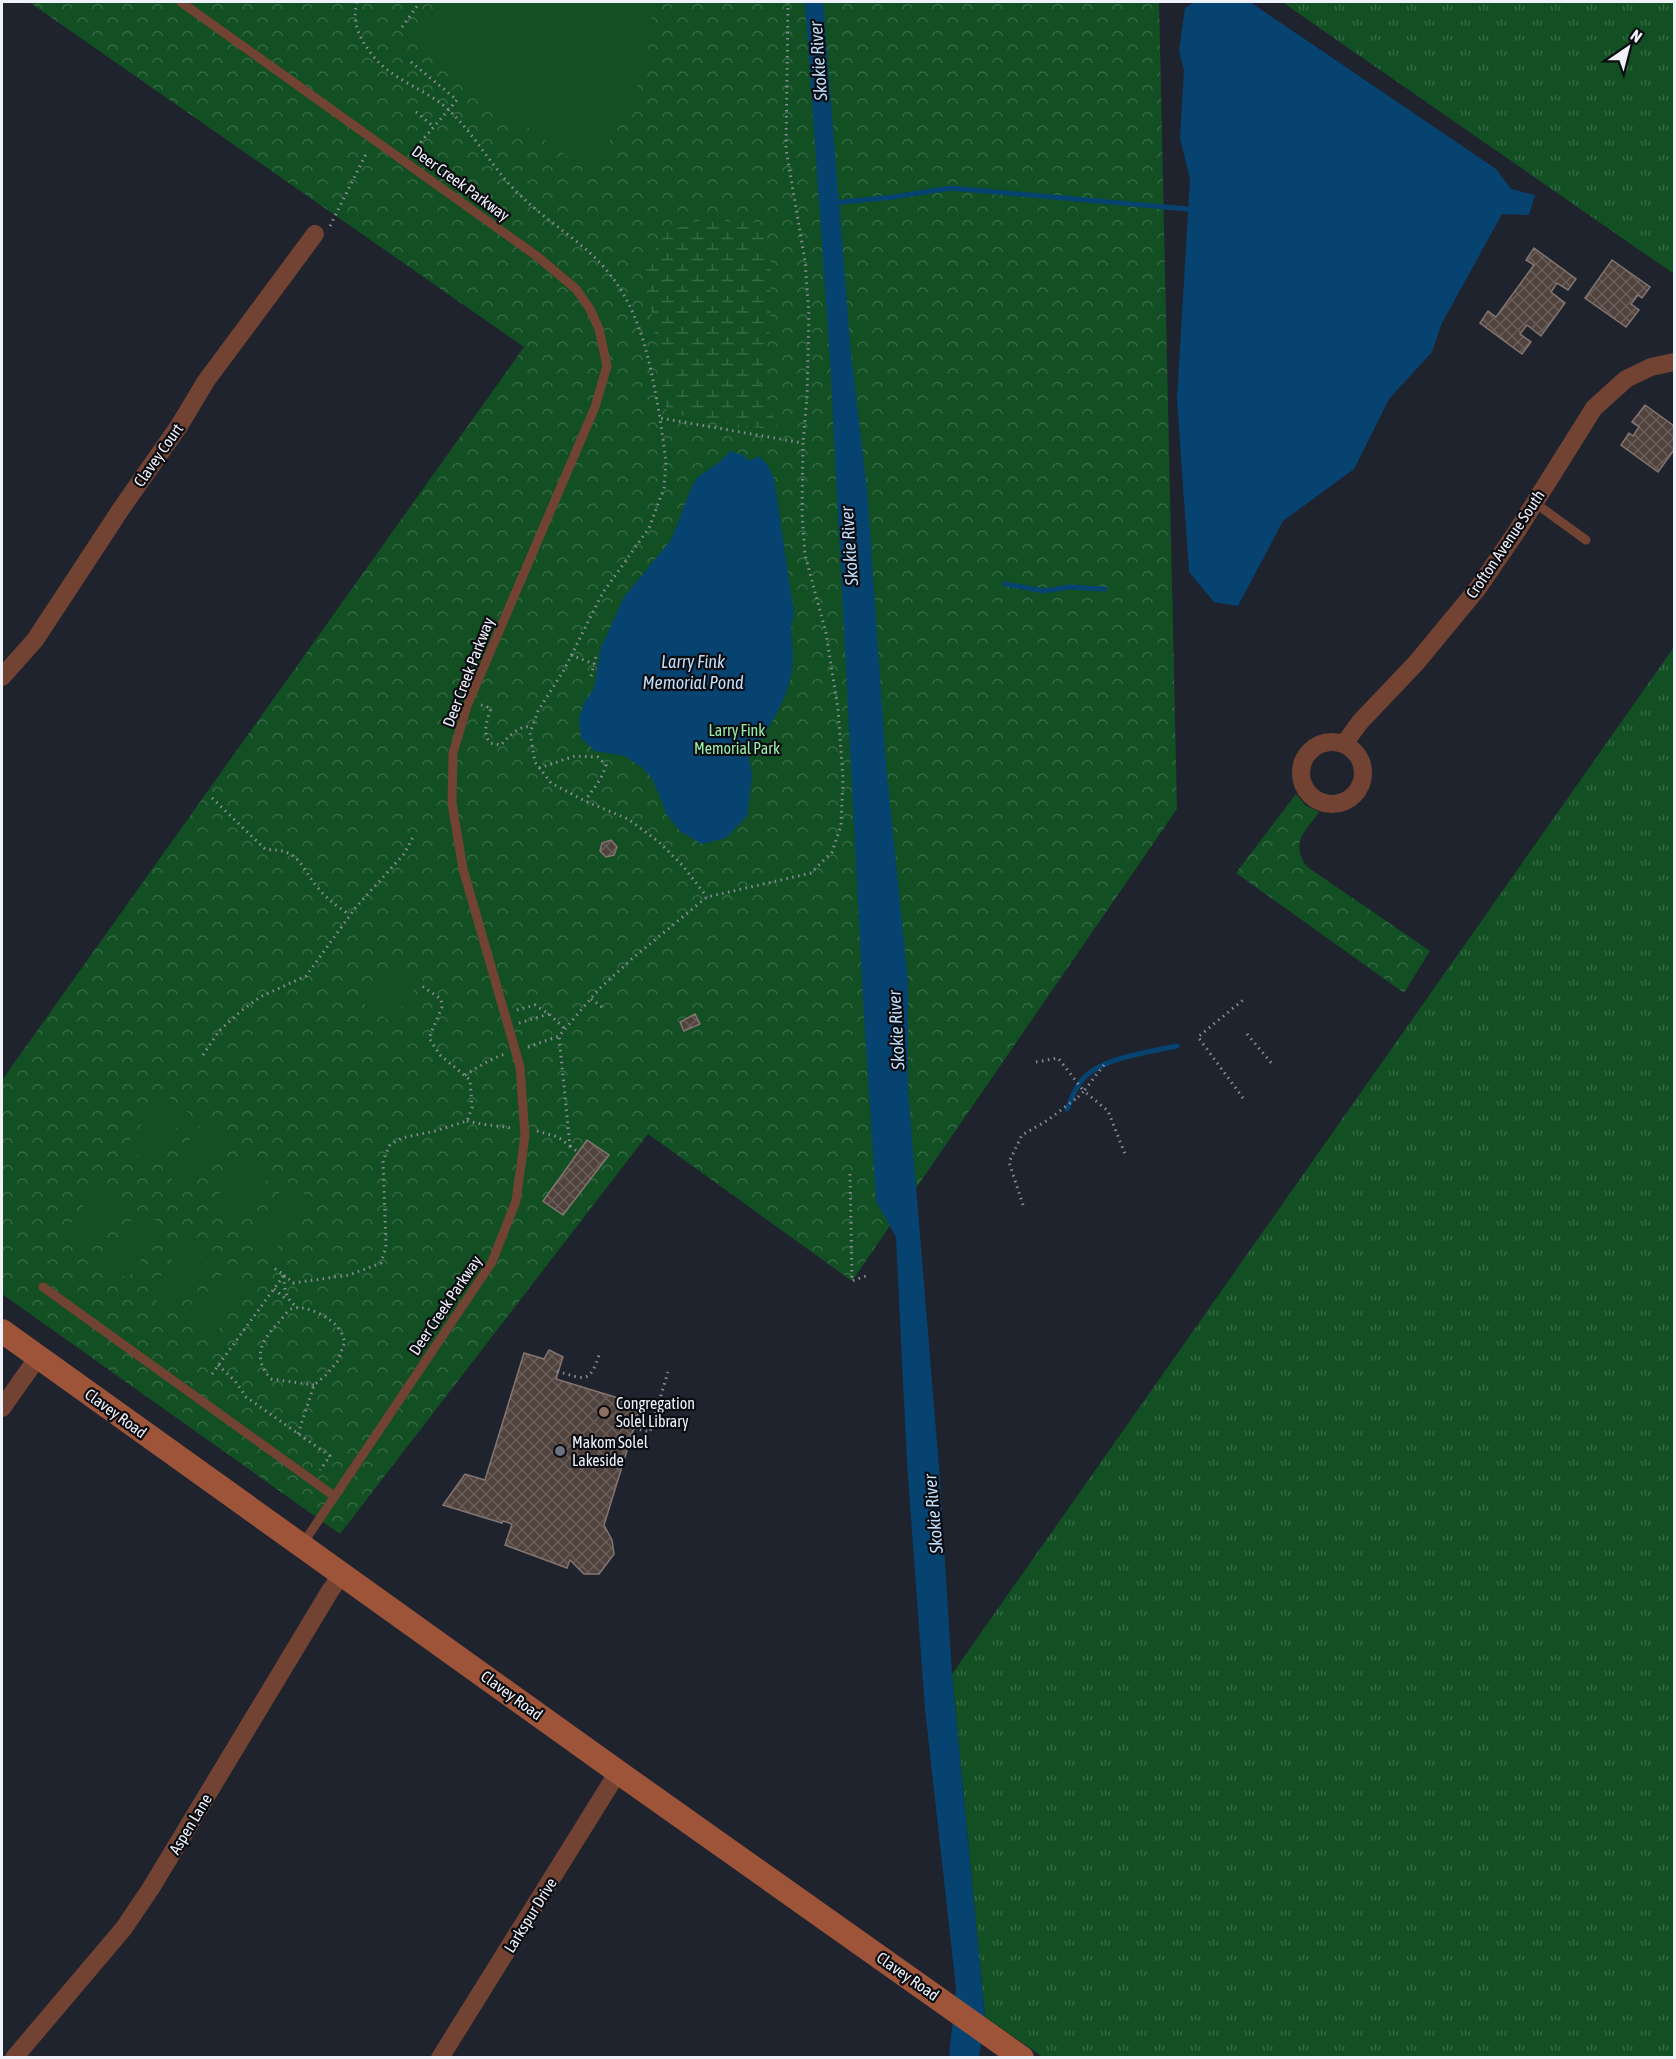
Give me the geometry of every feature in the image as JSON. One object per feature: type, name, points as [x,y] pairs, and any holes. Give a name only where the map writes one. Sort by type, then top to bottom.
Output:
[{"type":"main road","name":"Clavey Road","points":[[2,1331],[1022,2058]]},
{"type":"street","name":"Clavey Court","points":[[2,677],[35,640],[179,426],[206,381],[321,232]]},
{"type":"street","name":"Crofton Avenue South","points":[[1344,744],[1360,722],[1417,662],[1478,588],[1535,503],[1594,408],[1626,379],[1651,367],[1674,362]]},
{"type":"street","points":[[2,1408],[38,1357]]},
{"type":"street","name":"Aspen Lane","points":[[14,2058],[124,1928],[151,1888],[342,1574]]},
{"type":"street","name":"Larkspur Drive","points":[[440,2058],[618,1772]]},
{"type":"lane","name":"Deer Creek Parkway","points":[[181,2],[538,257],[576,289],[590,309],[599,329],[607,366],[596,407],[470,700],[453,753],[452,803],[462,869],[520,1067],[524,1129],[516,1201],[492,1262],[302,1545]]},
{"type":"lane","points":[[1535,503],[1586,540]]},
{"type":"lane","points":[[43,1287],[334,1496]]},
{"type":"path","points":[[357,2],[354,13],[357,31],[371,54],[397,77],[448,110],[471,133],[519,195],[580,243],[609,273],[631,305],[652,372],[666,461],[664,488],[649,528],[602,594],[571,655],[538,711],[530,733],[534,762],[551,783],[585,801],[628,819],[659,843],[683,866],[707,897]]},
{"type":"path","points":[[402,27],[420,2]]},
{"type":"path","points":[[465,1075],[490,1060],[559,1036],[591,999],[634,957],[707,897],[811,873],[832,852],[841,826],[843,778],[838,709],[825,633],[805,555],[802,514],[809,314],[805,261],[786,149],[788,2]]},
{"type":"path","points":[[399,158],[406,158],[458,100],[411,62]]},
{"type":"path","points":[[416,112],[434,126]]},
{"type":"path","points":[[321,232],[366,153],[376,141]]},
{"type":"path","points":[[660,418],[803,443]]},
{"type":"path","points":[[591,676],[597,653]]},
{"type":"path","points":[[571,655],[594,664]]},
{"type":"path","points":[[470,700],[491,708],[485,728],[485,737],[490,743],[501,745],[518,729],[526,726],[532,727]]},
{"type":"path","points":[[539,768],[575,756],[598,757],[606,765],[602,779],[585,801]]},
{"type":"path","points":[[212,798],[266,850],[280,849],[296,856],[317,887],[332,903],[350,915]]},
{"type":"path","points":[[203,1055],[219,1031],[241,1011],[260,997],[306,976],[350,915],[404,854],[412,837]]},
{"type":"path","points":[[419,984],[441,999],[442,1007],[429,1038],[440,1056],[470,1080],[472,1108],[467,1121]]},
{"type":"path","points":[[591,999],[603,1007]]},
{"type":"path","points":[[1243,1000],[1198,1037],[1243,1098]]},
{"type":"path","points":[[505,1013],[535,1005],[565,1029]]},
{"type":"path","points":[[508,1026],[549,1014]]},
{"type":"path","points":[[1247,1034],[1273,1065]]},
{"type":"path","points":[[559,1036],[570,1146]]},
{"type":"path","points":[[1036,1062],[1058,1058],[1084,1091],[1108,1111],[1125,1154]]},
{"type":"path","points":[[1023,1205],[1009,1162],[1022,1135],[1048,1120],[1084,1091],[1104,1065]]},
{"type":"path","points":[[274,1268],[293,1283],[349,1275],[381,1263],[386,1247],[383,1160],[390,1145],[402,1138],[467,1121],[524,1129],[558,1137],[578,1152]]},
{"type":"path","points":[[850,1174],[852,1281],[866,1276]]},
{"type":"path","points":[[212,1374],[284,1275]]},
{"type":"path","points":[[284,1275],[284,1288],[288,1300]]},
{"type":"path","points":[[274,1289],[298,1308]]},
{"type":"path","points":[[298,1434],[314,1384],[325,1376],[337,1362],[345,1342],[339,1328],[313,1309],[304,1307],[290,1310],[263,1342],[260,1355],[263,1371],[271,1379],[314,1384]]},
{"type":"path","points":[[557,1371],[578,1378],[585,1377],[594,1371],[600,1352]]},
{"type":"path","points":[[218,1365],[235,1381],[246,1397],[330,1456],[319,1472]]},
{"type":"path","points":[[634,1428],[650,1432],[668,1372]]},
{"type":"green space","name":"Larry Fink Memorial Park","points":[[29,2],[1159,2],[1177,809],[852,1281],[648,1134],[340,1534],[2,1294],[2,1080],[524,347]]},
{"type":"green space","points":[[442,2],[646,2],[652,19],[644,70],[621,123],[589,172],[411,42]]},
{"type":"green space","points":[[1282,2],[1674,2],[1674,274]]},
{"type":"green space","points":[[701,220],[760,223],[771,263],[770,329],[759,382],[779,431],[667,413],[643,270],[666,232]]},
{"type":"green space","points":[[1674,647],[1674,2057],[1043,2057],[985,2017],[952,1674]]},
{"type":"green space","points":[[1296,794],[1305,805],[1319,812],[1301,838],[1300,850],[1306,866],[1430,951],[1404,993],[1236,873]]},
{"type":"green space","points":[[393,962],[420,981],[391,1022],[363,1003]]},
{"type":"green space","points":[[164,1094],[188,1112],[150,1164],[126,1146]]},
{"type":"green space","points":[[202,1123],[226,1140],[188,1192],[165,1174]]},
{"type":"green space","points":[[247,1154],[272,1172],[234,1224],[210,1207]]},
{"type":"green space","points":[[101,1182],[125,1199],[88,1252],[63,1234]]},
{"type":"green space","points":[[287,1182],[311,1200],[274,1252],[249,1235]]},
{"type":"green space","points":[[140,1209],[165,1227],[127,1279],[103,1262]]},
{"type":"green space","points":[[185,1242],[210,1259],[172,1312],[148,1294]]},
{"type":"green space","points":[[225,1270],[249,1287],[211,1340],[187,1322]]},
{"type":"water","name":"Skokie River","points":[[805,2],[823,2],[851,354],[867,489],[886,764],[908,982],[908,1089],[939,1467],[952,1674],[985,2017],[979,2057],[949,2057],[956,1988],[925,1709],[907,1463],[896,1237],[876,1201],[863,1000],[830,359]]},
{"type":"water","points":[[1194,2],[1250,2],[1496,169],[1511,189],[1535,195],[1529,215],[1502,214],[1441,325],[1432,352],[1389,399],[1354,469],[1283,521],[1238,606],[1214,602],[1189,572],[1177,399],[1190,179],[1180,138],[1184,70],[1179,51],[1185,8]]},
{"type":"water","name":"Larry Fink Memorial Pond","points":[[731,450],[736,454],[741,453],[749,461],[759,456],[767,464],[774,478],[794,614],[791,631],[793,660],[788,687],[778,711],[749,757],[752,776],[747,816],[726,838],[702,844],[680,831],[667,815],[653,780],[644,769],[625,756],[595,751],[581,738],[579,718],[584,703],[594,688],[601,648],[624,597],[671,540],[692,486],[699,476],[721,461]]},
{"type":"building","points":[[1534,248],[1576,279],[1568,290],[1557,283],[1551,292],[1565,303],[1541,336],[1527,325],[1520,334],[1531,342],[1522,354],[1480,323],[1488,311],[1496,317],[1534,265],[1526,260]]},
{"type":"building","points":[[1612,260],[1650,287],[1642,298],[1638,295],[1631,304],[1639,310],[1626,327],[1585,298]]},
{"type":"building","points":[[1645,405],[1674,426],[1674,450],[1658,472],[1621,445],[1629,433],[1633,436],[1639,427],[1632,422]]},
{"type":"building","points":[[611,840],[617,847],[614,855],[606,857],[600,851],[602,843]]},
{"type":"building","points":[[695,1014],[700,1024],[684,1031],[680,1022]]},
{"type":"building","points":[[587,1140],[609,1155],[563,1215],[543,1201]]},
{"type":"building","name":"Makom Solel Lakeside","points":[[549,1350],[563,1357],[556,1379],[641,1405],[604,1525],[612,1540],[614,1554],[599,1574],[584,1574],[570,1560],[567,1568],[505,1545],[512,1524],[443,1505],[465,1474],[485,1480],[524,1353],[544,1359]]},
{"type":"waterway","points":[[832,203],[951,188],[1188,209]]},
{"type":"waterway","points":[[1005,584],[1044,591],[1069,587],[1105,589]]},
{"type":"waterway","points":[[1067,1109],[1079,1084],[1097,1068],[1124,1057],[1177,1046]]},
{"type":"place","name":"Congregation Solel Library","points":[[604,1412]]},
{"type":"place","name":"Makom Solel Lakeside","points":[[560,1451]]}]
